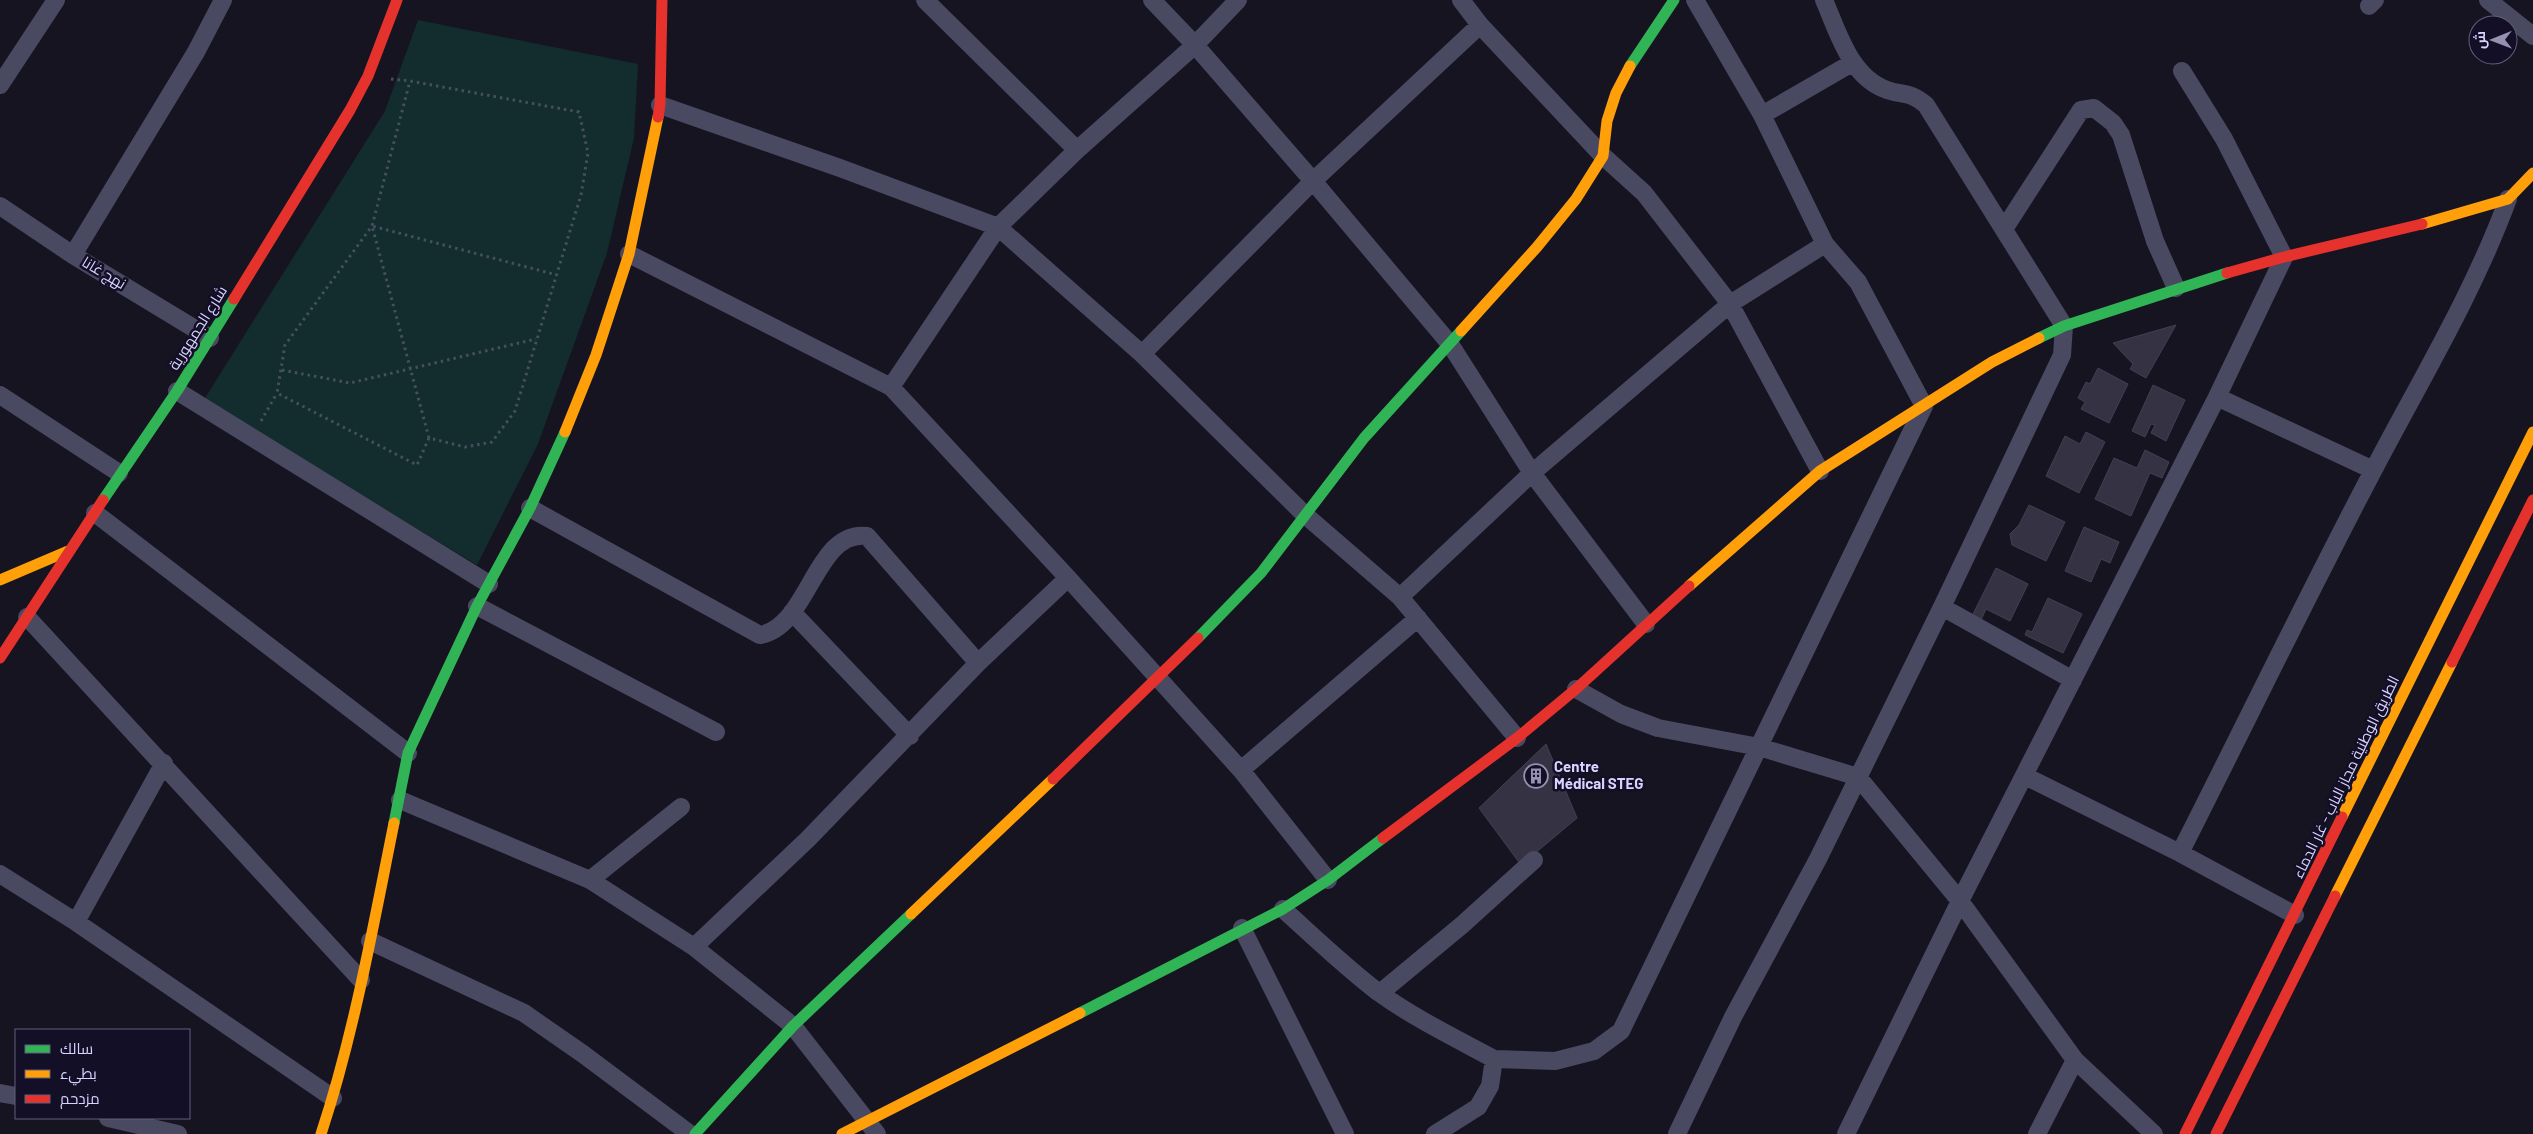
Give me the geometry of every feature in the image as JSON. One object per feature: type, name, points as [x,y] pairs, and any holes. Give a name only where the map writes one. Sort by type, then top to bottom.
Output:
[{"type":"main road","name":"شارع الجمهورية","points":[[0,658],[119,473],[177,391],[350,110],[368,76],[397,0]]},
{"type":"main road","points":[[321,1134],[333,1098],[370,941],[408,753],[477,606],[530,508],[581,394],[630,254],[660,105],[662,0]]},
{"type":"main road","points":[[696,1134],[793,1026],[1158,679],[1262,573],[1283,547],[1304,514],[1364,438],[1537,247],[1576,199],[1603,156],[1607,121],[1616,93],[1626,73],[1674,0]]},
{"type":"main road","points":[[842,1134],[873,1128],[1242,928],[1283,909],[1328,880],[1517,738],[1576,689],[1646,624],[1820,471],[1992,362],[2064,326],[2176,288],[2284,258],[2448,218],[2508,199],[2533,173]]},
{"type":"main road","name":"الطريق الوطنية مجاز الباب - غار الدماء","points":[[2185,1134],[2533,432]]},
{"type":"main road","points":[[2216,1134],[2533,500]]},
{"type":"main road","points":[[0,580],[68,550]]},
{"type":"street","points":[[0,85],[56,0]]},
{"type":"street","points":[[74,255],[208,32],[222,0]]},
{"type":"street","points":[[925,0],[1077,150]]},
{"type":"street","points":[[1152,0],[1195,45],[1313,181],[1450,344],[1532,473],[1646,624]]},
{"type":"street","points":[[891,388],[998,226],[1077,150],[1195,45],[1238,0]]},
{"type":"street","points":[[1461,0],[1480,24],[1603,156],[1644,194],[1730,304],[1820,471]]},
{"type":"street","points":[[1283,909],[1341,962],[1380,993],[1438,1029],[1494,1059],[1555,1060],[1594,1051],[1621,1031],[1924,406],[1858,282],[1825,244],[1762,115],[1695,0]]},
{"type":"street","points":[[1677,1134],[1733,1018],[1858,778],[2062,355],[2064,326],[1926,105],[1908,92],[1887,90],[1852,63],[1824,0]]},
{"type":"street","points":[[2488,0],[2533,36]]},
{"type":"street","points":[[1142,354],[1313,181],[1480,24]]},
{"type":"street","points":[[1762,115],[1852,63]]},
{"type":"street","points":[[1846,1134],[1960,901],[2026,776],[2217,397],[2284,258],[2224,139],[2182,71]]},
{"type":"street","points":[[660,105],[850,171],[998,226],[1142,354],[1304,514],[1400,598],[1517,738]]},
{"type":"street","points":[[2004,229],[2080,110],[2094,108],[2113,122],[2121,134],[2155,241],[2176,288]]},
{"type":"street","points":[[2180,853],[2373,470],[2470,293],[2490,248],[2508,199]]},
{"type":"street","name":"نهج غانا","points":[[0,206],[74,255],[210,338]]},
{"type":"street","points":[[1400,598],[1532,473],[1730,304],[1825,244]]},
{"type":"street","points":[[630,254],[891,388],[1068,578],[1241,770],[1328,880]]},
{"type":"street","points":[[177,391],[253,440],[489,584]]},
{"type":"street","points":[[0,395],[119,473]]},
{"type":"street","points":[[2217,397],[2373,470]]},
{"type":"street","points":[[530,508],[753,633],[760,635],[774,631],[792,612],[825,560],[845,538],[858,534],[867,536],[978,663]]},
{"type":"street","points":[[95,513],[408,753]]},
{"type":"street","points":[[694,947],[808,839],[910,736],[978,663],[1068,578]]},
{"type":"street","points":[[477,606],[716,732]]},
{"type":"street","points":[[1942,607],[2073,680]]},
{"type":"street","points":[[792,612],[910,736]]},
{"type":"street","points":[[28,617],[164,763],[361,980]]},
{"type":"street","points":[[1241,770],[1418,618]]},
{"type":"street","points":[[1576,689],[1621,714],[1658,728],[1759,747],[1858,778],[1960,901],[2074,1060],[2154,1134]]},
{"type":"street","points":[[76,922],[164,763]]},
{"type":"street","points":[[2026,776],[2180,853],[2295,915]]},
{"type":"street","points":[[400,800],[590,880],[694,947],[793,1026],[873,1128]]},
{"type":"street","points":[[590,880],[681,807]]},
{"type":"street","points":[[1380,993],[1462,925],[1534,860]]},
{"type":"street","points":[[0,874],[76,922],[333,1098]]},
{"type":"street","points":[[1242,928],[1344,1134]]},
{"type":"street","points":[[370,941],[524,1013],[583,1054],[690,1134]]},
{"type":"street","points":[[1435,1134],[1478,1107],[1490,1086],[1494,1059]]},
{"type":"street","points":[[2037,1134],[2074,1060]]},
{"type":"street","points":[[0,1092],[15,1096]]},
{"type":"street","points":[[112,1119],[178,1134]]},
{"type":"path","points":[[368,76],[410,81],[579,112],[588,153],[581,195],[515,411],[492,442],[465,447],[428,438]]},
{"type":"path","points":[[253,440],[255,431],[277,393],[285,345],[372,226],[410,81]]},
{"type":"path","points":[[372,226],[557,275]]},
{"type":"path","points":[[277,393],[417,465],[428,438],[372,226]]},
{"type":"path","points":[[282,370],[350,383],[537,339]]},
{"type":"green space","points":[[418,20],[638,64],[634,138],[607,253],[538,444],[477,565],[255,431],[205,398],[385,111]]},
{"type":"building","points":[[2176,325],[2146,378],[2130,369],[2133,364],[2113,343]]},
{"type":"building","points":[[2098,368],[2128,384],[2109,423],[2081,409],[2085,402],[2078,398],[2086,382],[2090,384]]},
{"type":"building","points":[[2153,385],[2185,400],[2166,441],[2151,433],[2155,425],[2151,424],[2145,437],[2132,431]]},
{"type":"building","points":[[2086,432],[2105,442],[2079,493],[2046,476],[2065,436],[2080,444]]},
{"type":"building","points":[[2145,450],[2169,462],[2162,478],[2150,473],[2131,516],[2095,499],[2114,458],[2137,468]]},
{"type":"building","points":[[2029,505],[2065,522],[2046,561],[2012,545],[2010,534],[2019,525]]},
{"type":"building","points":[[2084,527],[2119,542],[2110,563],[2101,559],[2091,582],[2065,571]]},
{"type":"building","points":[[1996,568],[2028,584],[2010,621],[1986,609],[1981,620],[1972,616]]},
{"type":"building","points":[[2048,598],[2082,614],[2063,653],[2025,635],[2027,630],[2032,632]]},
{"type":"building","name":"Centre Médical STEG","points":[[1546,744],[1577,818],[1521,865],[1479,808]]},
{"type":"traffic: fast","points":[[1630,66],[1674,0]]},
{"type":"traffic: fast","points":[[2039,338],[2064,326],[2227,273]]},
{"type":"traffic: fast","points":[[103,500],[177,391],[234,299]]},
{"type":"traffic: fast","points":[[1198,638],[1261,573],[1364,438],[1461,331]]},
{"type":"traffic: fast","points":[[394,823],[408,753],[477,606],[530,508],[565,432]]},
{"type":"traffic: fast","points":[[1080,1013],[1283,909],[1328,880],[1383,838]]},
{"type":"traffic: fast","points":[[695,1134],[793,1026],[911,914]]},
{"type":"traffic: slow","points":[[1461,331],[1537,247],[1576,199],[1603,156],[1607,121],[1616,93],[1630,66]]},
{"type":"traffic: slow","points":[[565,432],[596,355],[629,254],[658,117]]},
{"type":"traffic: slow","points":[[2422,224],[2508,199],[2533,173]]},
{"type":"traffic: slow","points":[[1689,586],[1820,471],[1992,362],[2039,338]]},
{"type":"traffic: slow","points":[[2342,817],[2533,432]]},
{"type":"traffic: slow","points":[[0,580],[68,551]]},
{"type":"traffic: slow","points":[[2335,896],[2452,662]]},
{"type":"traffic: slow","points":[[911,914],[1053,779]]},
{"type":"traffic: slow","points":[[321,1134],[353,1019],[394,823]]},
{"type":"traffic: slow","points":[[842,1134],[1080,1013]]},
{"type":"traffic: jam","points":[[234,299],[350,110],[368,76],[397,0]]},
{"type":"traffic: jam","points":[[658,117],[660,105],[662,0]]},
{"type":"traffic: jam","points":[[2227,273],[2284,257],[2422,224]]},
{"type":"traffic: jam","points":[[0,658],[103,500]]},
{"type":"traffic: jam","points":[[2452,662],[2533,500]]},
{"type":"traffic: jam","points":[[1383,838],[1517,738],[1576,689],[1689,586]]},
{"type":"traffic: jam","points":[[1053,779],[1198,638]]},
{"type":"traffic: jam","points":[[2185,1134],[2342,817]]},
{"type":"traffic: jam","points":[[2216,1134],[2335,896]]},
{"type":"place","name":"Centre Médical STEG","points":[[1536,776]]}]
